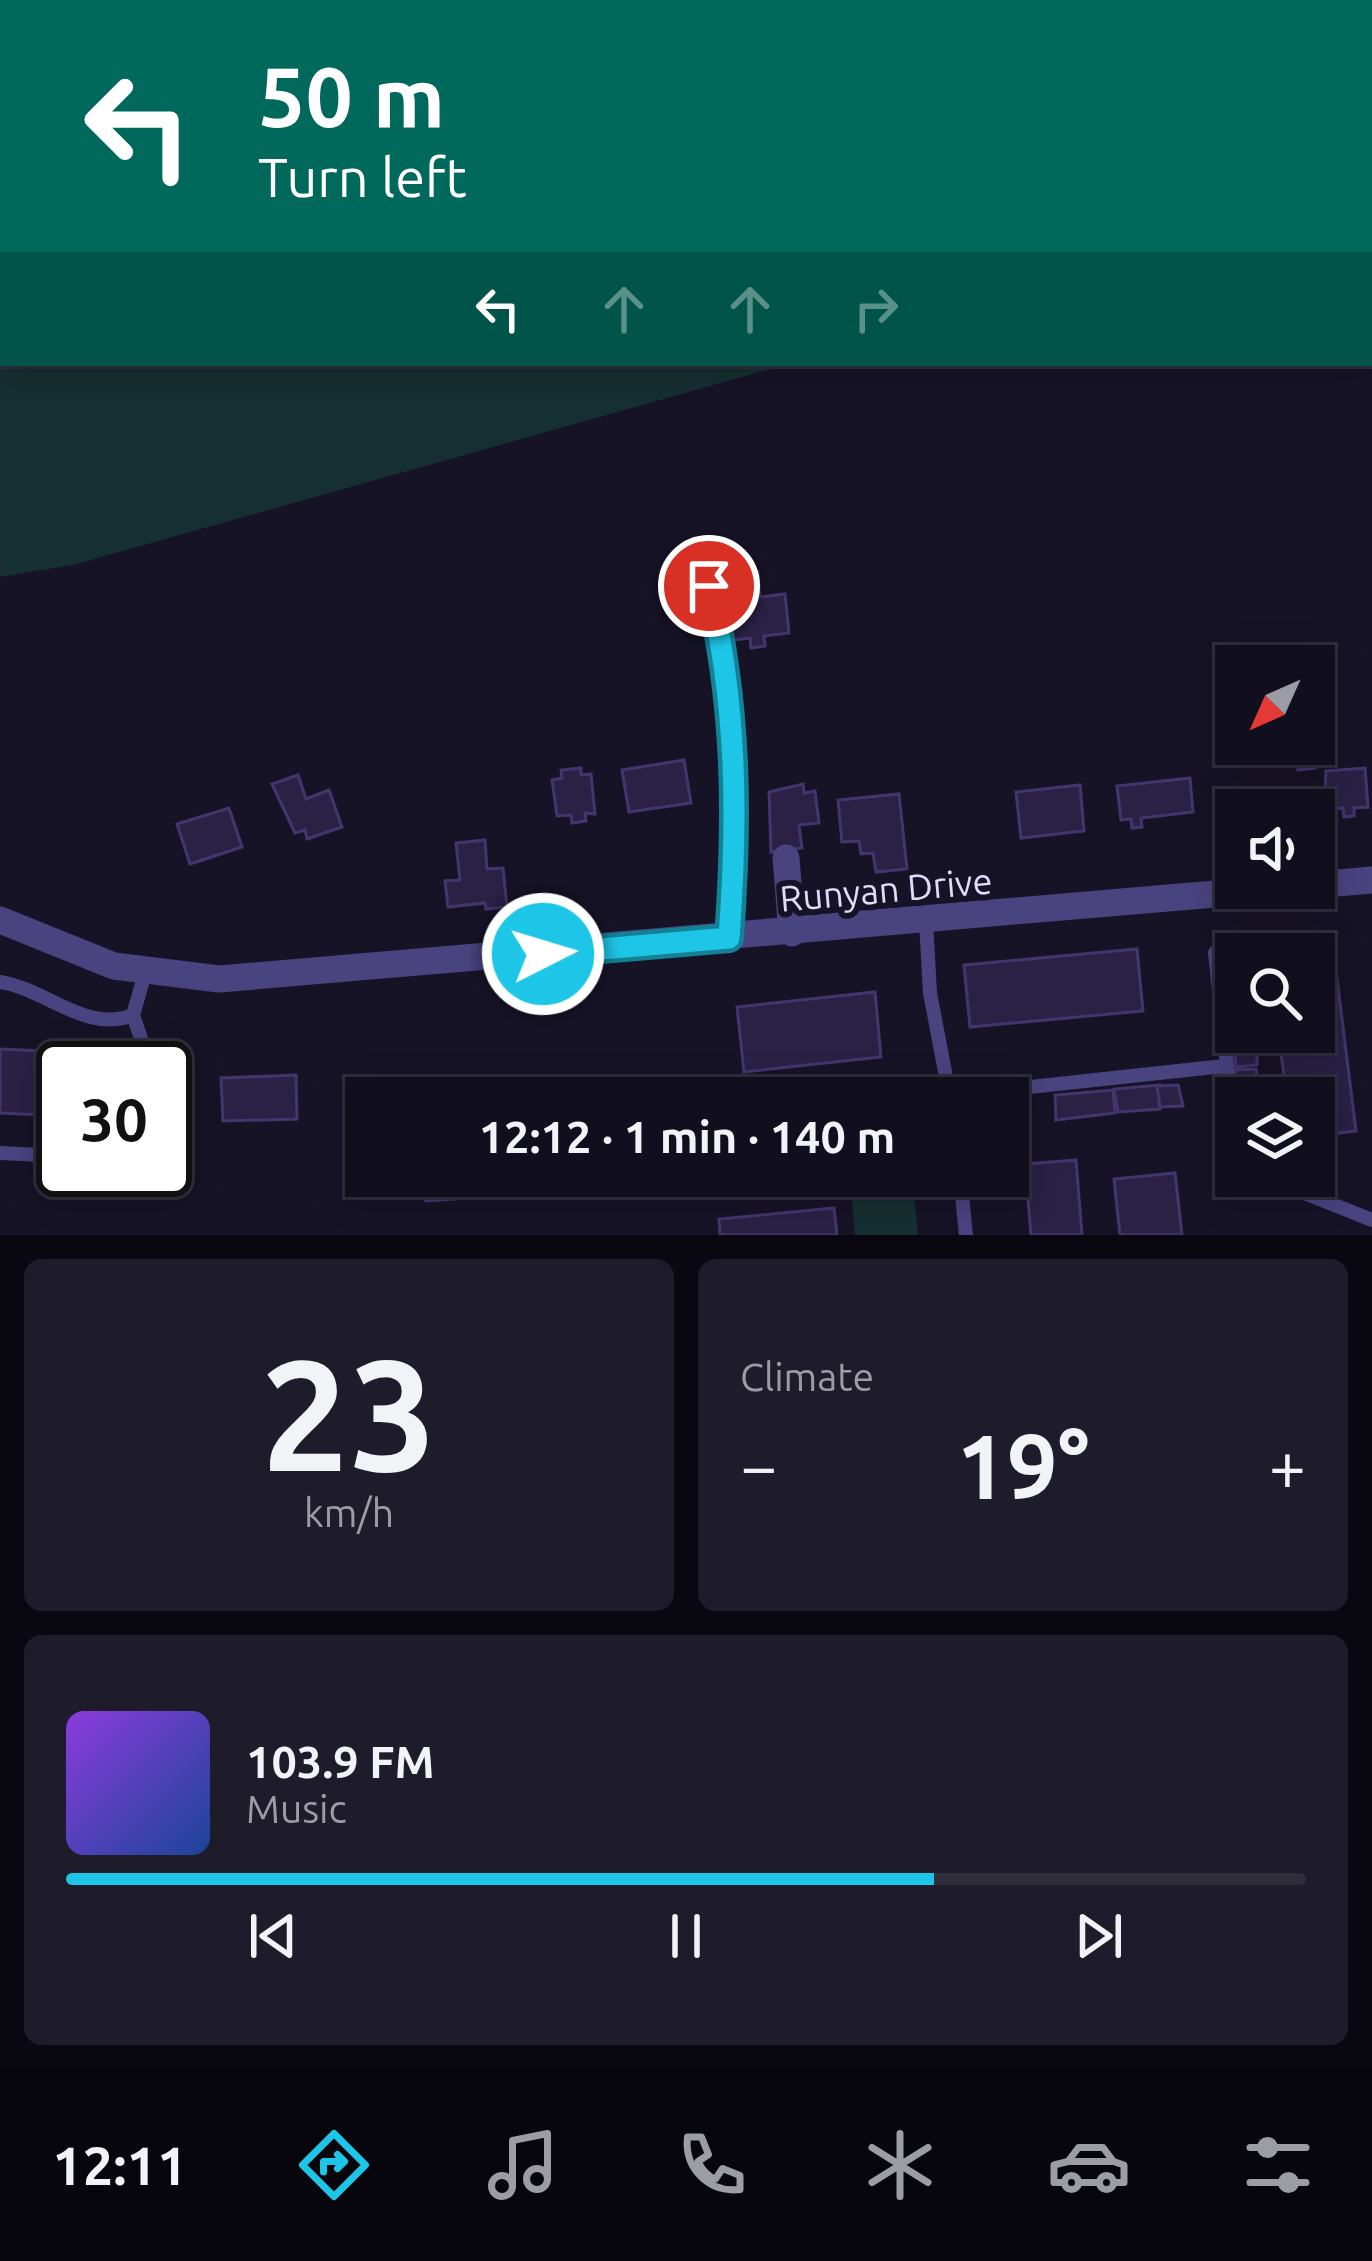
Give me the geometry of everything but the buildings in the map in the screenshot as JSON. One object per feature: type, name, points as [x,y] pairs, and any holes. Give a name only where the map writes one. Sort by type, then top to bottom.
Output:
[{"type":"street","points":[[709,586],[731,700],[735,853],[729,938]]},
{"type":"street","points":[[786,858],[792,933]]},
{"type":"street","points":[[1335,883],[1372,880]]},
{"type":"street","name":"Runyan Drive","points":[[0,920],[114,966],[219,979],[1215,895]]},
{"type":"lane","points":[[926,921],[930,993],[946,1077]]},
{"type":"lane","points":[[142,1041],[133,1016],[146,970]]},
{"type":"lane","points":[[0,982],[26,986],[99,1022],[133,1016]]},
{"type":"lane","points":[[1223,1053],[1226,1077]]},
{"type":"lane","points":[[1029,1088],[1224,1066]]},
{"type":"lane","points":[[0,1153],[36,1155]]},
{"type":"lane","points":[[962,1197],[967,1235]]},
{"type":"lane","points":[[1314,1197],[1372,1220]]},
{"type":"green space","points":[[0,366],[781,366],[73,565],[0,577]]},
{"type":"green space","points":[[852,1197],[914,1197],[918,1235],[855,1235]]},
{"type":"route","points":[[543,954],[729,938],[735,853],[732,718],[728,666],[709,586]]}]
